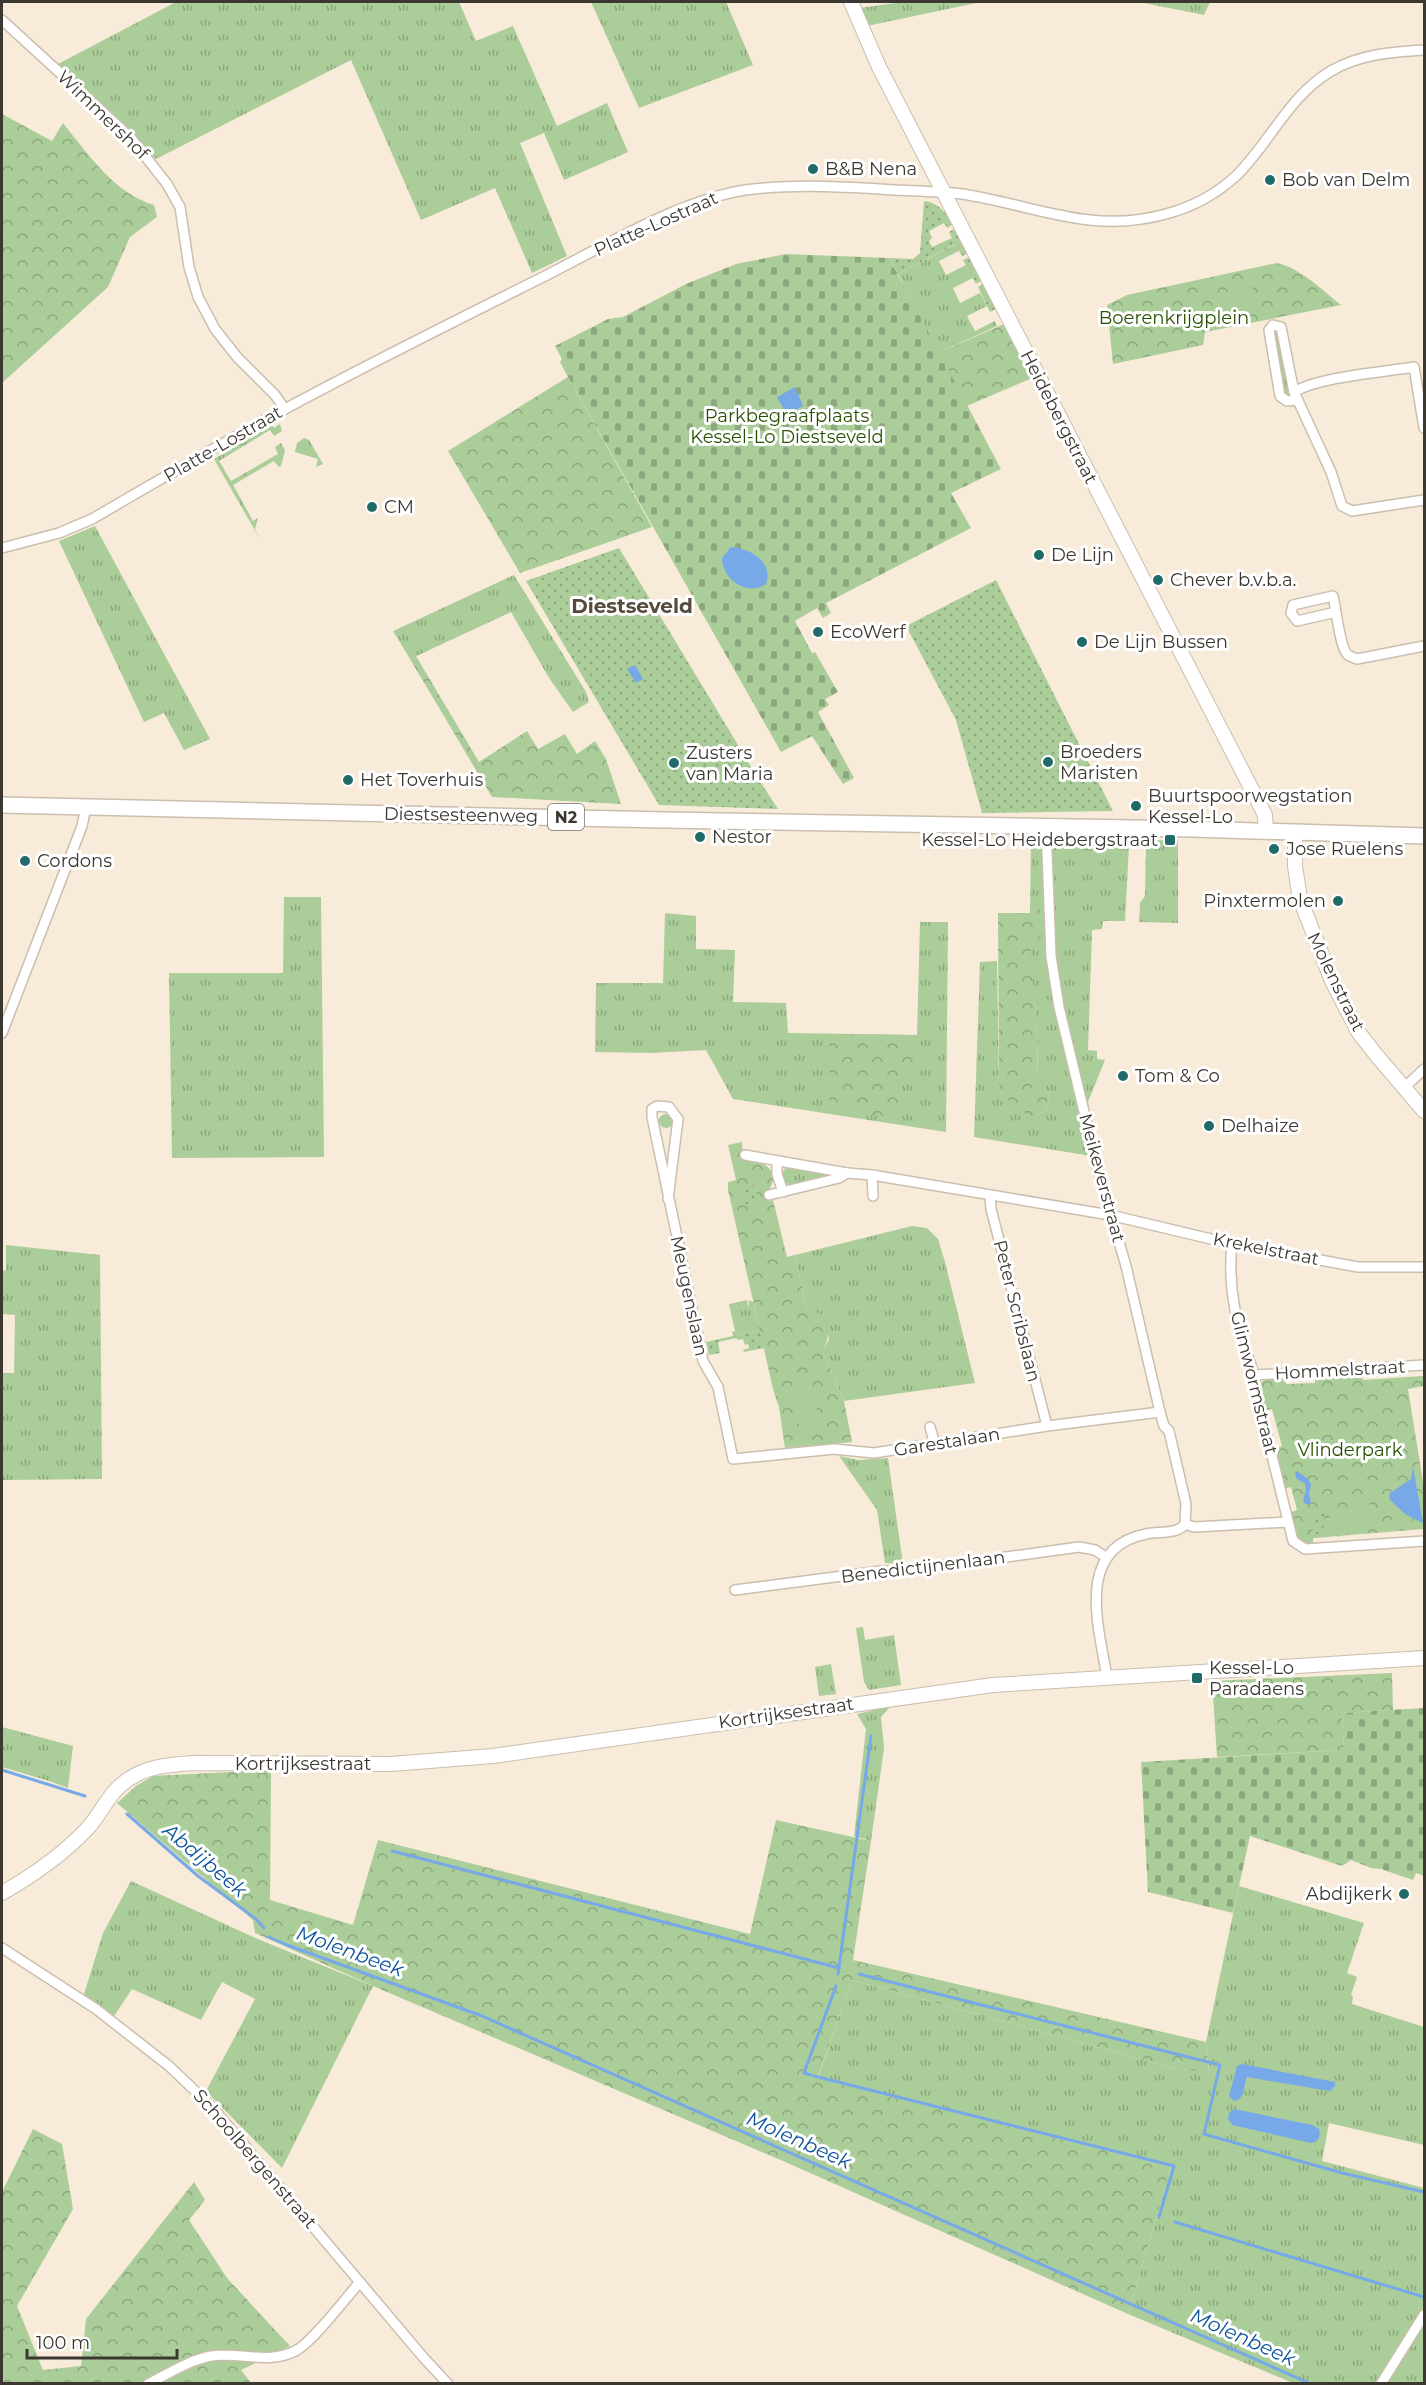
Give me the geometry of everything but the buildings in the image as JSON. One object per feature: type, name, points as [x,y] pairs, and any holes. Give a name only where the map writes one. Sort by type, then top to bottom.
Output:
[{"type":"main road","name":"Diestsesteenweg","points":[[2,805],[1425,836]]},
{"type":"street","name":"Heidebergstraat","points":[[851,2],[876,60],[1113,524],[1265,815],[1266,831]]},
{"type":"street","name":"Wimmershof","points":[[2,20],[130,137],[168,184],[180,207],[189,267],[198,297],[215,329],[237,357],[275,395],[285,409]]},
{"type":"street","name":"Platte-Lostraat","points":[[2,548],[59,533],[92,519],[285,409],[652,223],[724,193],[790,185],[945,193],[966,195],[1072,220],[1094,222],[1126,221],[1165,214],[1206,197],[1236,176],[1296,102],[1309,88],[1330,72],[1358,59],[1386,53],[1425,50]]},
{"type":"street","points":[[1425,362],[1414,367],[1355,376],[1296,391],[1287,401],[1280,396],[1269,330],[1273,325],[1281,327],[1296,391],[1342,506],[1352,511],[1425,500]]},
{"type":"street","points":[[1414,367],[1425,428]]},
{"type":"street","points":[[1336,612],[1297,621],[1291,614],[1293,605],[1333,596],[1344,649],[1348,656],[1357,659],[1425,646]]},
{"type":"street","points":[[2,1033],[82,826],[86,807]]},
{"type":"street","name":"Meikeverstraat","points":[[1046,826],[1051,956],[1059,1006],[1110,1215],[1126,1266],[1160,1412],[1164,1426],[1169,1431],[1186,1504],[1185,1524]]},
{"type":"street","name":"Molenstraat","points":[[1295,832],[1297,885],[1300,899],[1324,963],[1359,1033],[1425,1111]]},
{"type":"street","points":[[1404,1088],[1425,1070]]},
{"type":"street","name":"Meugenslaan","points":[[668,1199],[677,1116],[669,1107],[657,1106],[653,1108],[652,1114],[668,1199],[703,1361],[718,1387],[733,1459]]},
{"type":"street","points":[[656,1137],[676,1138]]},
{"type":"street","name":"Krekelstraat","points":[[745,1155],[1110,1215],[1232,1244],[1358,1267],[1425,1267]]},
{"type":"street","points":[[777,1161],[777,1174],[783,1192]]},
{"type":"street","points":[[769,1195],[839,1178],[847,1173]]},
{"type":"street","points":[[872,1175],[873,1196]]},
{"type":"street","name":"Peter Scribslaan","points":[[990,1195],[991,1209],[1047,1426]]},
{"type":"street","name":"Glimwormstraat","points":[[1232,1244],[1229,1269],[1231,1288],[1246,1350],[1256,1375],[1256,1391],[1293,1541],[1305,1549],[1425,1541]]},
{"type":"street","name":"Hommelstraat","points":[[1256,1375],[1425,1365]]},
{"type":"street","name":"Garestalaan","points":[[733,1459],[834,1449],[874,1453],[1047,1426],[1160,1412]]},
{"type":"street","points":[[930,1427],[935,1444]]},
{"type":"street","points":[[1107,1677],[1095,1592],[1103,1564],[1120,1546],[1144,1534],[1179,1530],[1185,1524],[1194,1527],[1288,1522]]},
{"type":"street","name":"Benedictijnenlaan","points":[[735,1590],[881,1571],[905,1571],[1079,1547],[1095,1550],[1107,1558]]},
{"type":"street","name":"Kortrijksestraat","points":[[2,1893],[68,1847],[88,1828],[115,1791],[130,1778],[148,1768],[194,1763],[391,1764],[453,1760],[982,1686],[1425,1658]]},
{"type":"street","name":"Schoolbergenstraat","points":[[2,1948],[96,2009],[149,2050],[226,2121],[448,2384]]},
{"type":"street","points":[[147,2384],[208,2357],[240,2355],[276,2357],[289,2354],[306,2342],[360,2282]]},
{"type":"street","points":[[1381,2384],[1425,2315]]},
{"type":"green space","points":[[176,2],[459,2],[476,41],[513,26],[557,126],[607,103],[628,152],[564,180],[544,133],[520,143],[567,256],[532,273],[495,188],[421,220],[351,60],[156,159],[58,64]]},
{"type":"green space","points":[[591,2],[726,2],[753,65],[639,108]]},
{"type":"green space","points":[[903,2],[981,2],[867,26],[859,8]]},
{"type":"green space","points":[[1139,2],[1210,2],[1204,15]]},
{"type":"green space","points":[[2,114],[52,141],[63,123],[114,182],[126,191],[154,205],[157,217],[130,237],[108,287],[2,383]]},
{"type":"green space","points":[[924,201],[941,209],[952,225],[947,228],[944,223],[929,231],[932,238],[929,241],[932,247],[952,238],[949,232],[954,229],[967,254],[962,256],[955,244],[898,274],[889,258],[913,259],[920,253]]},
{"type":"green space","points":[[956,244],[959,251],[939,261],[946,275],[966,265],[973,278],[953,288],[960,303],[980,293],[987,306],[967,316],[975,331],[995,321],[997,326],[938,353],[898,274]]},
{"type":"green space","name":"Parkbegraafplaats Kessel-Lo Diestseveld","points":[[786,254],[889,258],[1001,469],[951,493],[971,528],[826,603],[831,613],[823,618],[817,608],[795,621],[812,653],[815,652],[838,692],[825,699],[829,705],[818,712],[854,778],[843,784],[812,736],[781,752],[568,377],[555,346],[608,319],[623,317],[686,284],[736,264]]},
{"type":"green space","points":[[969,257],[981,281],[976,284],[963,260]]},
{"type":"green space","name":"Boerenkrijgplein","points":[[1277,263],[1303,275],[1341,305],[1205,332],[1203,345],[1113,364],[1107,305],[1127,295]]},
{"type":"green space","points":[[983,284],[996,309],[990,312],[978,287]]},
{"type":"green space","points":[[1252,287],[1257,310],[1217,317],[1212,295]]},
{"type":"green space","points":[[1004,324],[1032,378],[967,406],[938,353]]},
{"type":"green space","points":[[1277,329],[1290,397],[1284,396],[1273,330]]},
{"type":"green space","points":[[568,377],[652,527],[520,573],[448,451]]},
{"type":"green space","points":[[280,424],[282,431],[274,436],[270,430],[219,461],[231,481],[278,454],[275,447],[281,443],[285,450],[281,466],[279,467],[274,461],[233,485],[253,521],[258,518],[255,529],[261,541],[214,459],[272,425],[274,428]]},
{"type":"green space","points":[[304,438],[309,440],[323,464],[316,467],[318,459],[295,452],[297,443]]},
{"type":"green space","points":[[95,526],[210,739],[184,750],[164,713],[144,722],[59,541]]},
{"type":"green space","points":[[619,548],[778,809],[659,805],[526,581]]},
{"type":"green space","points":[[514,575],[586,692],[589,702],[573,712],[549,678],[511,612],[410,659],[393,631]]},
{"type":"green space","points":[[996,580],[1113,811],[982,813],[956,720],[906,626]]},
{"type":"green space","points":[[416,656],[479,762],[527,731],[538,749],[565,734],[577,754],[595,741],[606,759],[621,804],[492,797],[410,659]]},
{"type":"green space","points":[[1031,838],[1123,841],[1129,846],[1125,921],[1103,921],[1102,929],[1092,930],[1088,1050],[1097,1051],[1097,1059],[1105,1060],[1088,1102],[1091,1156],[974,1137],[980,962],[997,961],[999,1088],[1031,1117],[1046,1111],[1049,1095],[1038,1084],[1037,1031],[1029,949],[1042,935],[1030,913]]},
{"type":"green space","points":[[1150,840],[1178,841],[1178,923],[1139,922],[1140,903],[1145,896],[1146,844]]},
{"type":"green space","points":[[284,897],[321,897],[324,1157],[172,1158],[169,973],[283,973]]},
{"type":"green space","points":[[1037,908],[1043,912],[1042,935],[1030,949],[1037,1031],[1038,1083],[1049,1095],[1046,1111],[1031,1117],[1010,1102],[999,1088],[998,913],[1030,913]]},
{"type":"green space","points":[[665,913],[696,916],[696,949],[735,950],[733,1002],[786,1003],[788,1033],[917,1035],[920,922],[948,922],[946,1132],[733,1099],[706,1050],[651,1053],[595,1052],[596,983],[663,983]]},
{"type":"green space","points":[[829,1034],[917,1035],[913,1050],[919,1062],[912,1073],[899,1075],[901,1120],[829,1108]]},
{"type":"green space","points":[[663,1114],[669,1114],[673,1121],[669,1128],[663,1128],[659,1124],[659,1118]]},
{"type":"green space","points":[[742,1142],[743,1160],[759,1162],[766,1166],[774,1178],[768,1194],[770,1201],[773,1200],[787,1257],[795,1255],[807,1309],[824,1316],[826,1321],[828,1334],[823,1352],[844,1401],[852,1442],[785,1448],[779,1407],[728,1190],[728,1182],[736,1180],[728,1145]]},
{"type":"green space","points":[[786,1166],[833,1173],[833,1176],[791,1186],[781,1176]]},
{"type":"green space","points":[[755,1185],[758,1204],[743,1206],[741,1187]]},
{"type":"green space","points":[[912,1226],[927,1228],[938,1239],[975,1383],[844,1401],[823,1352],[829,1339],[824,1316],[807,1309],[795,1255]]},
{"type":"green space","points":[[6,1245],[100,1255],[102,1479],[2,1480],[2,1373],[14,1373],[15,1315],[2,1314],[2,1270],[6,1271]]},
{"type":"green space","points":[[747,1300],[749,1308],[749,1300],[753,1302],[760,1330],[733,1336],[732,1332],[735,1331],[729,1304]]},
{"type":"green space","points":[[760,1330],[764,1348],[744,1352],[743,1350],[749,1348],[748,1344],[745,1345],[743,1339],[737,1340],[737,1338],[718,1342],[720,1353],[709,1355],[706,1342]]},
{"type":"green space","name":"Vlinderpark","points":[[1423,1368],[1424,1386],[1408,1389],[1424,1488],[1424,1529],[1313,1538],[1313,1546],[1302,1541],[1298,1538],[1293,1524],[1291,1512],[1297,1510],[1291,1487],[1284,1489],[1274,1449],[1282,1446],[1272,1409],[1264,1411],[1262,1382],[1268,1378],[1285,1377],[1286,1384],[1315,1383],[1315,1375],[1362,1372],[1363,1380],[1423,1376]]},
{"type":"green space","points":[[812,1381],[820,1427],[800,1431],[792,1384]]},
{"type":"green space","points":[[839,1456],[858,1460],[888,1458],[903,1564],[885,1563],[877,1510]]},
{"type":"green space","points":[[1368,1500],[1376,1521],[1338,1537],[1329,1516]]},
{"type":"green space","points":[[1325,1512],[1323,1529],[1330,1537],[1312,1538],[1313,1520]]},
{"type":"green space","points":[[863,1627],[865,1640],[894,1635],[901,1685],[869,1690],[864,1682],[856,1628]]},
{"type":"green space","points":[[831,1664],[836,1694],[819,1696],[815,1667]]},
{"type":"green space","points":[[1392,1673],[1393,1710],[1342,1713],[1344,1750],[1217,1757],[1212,1681]]},
{"type":"green space","points":[[891,1706],[881,1717],[884,1748],[871,1841],[854,1836],[866,1729],[857,1714]]},
{"type":"green space","points":[[1424,1708],[1424,1876],[1416,1873],[1413,1880],[1351,1860],[1342,1866],[1250,1836],[1233,1913],[1148,1892],[1141,1762],[1344,1750],[1342,1713]]},
{"type":"green space","points":[[2,1727],[73,1746],[68,1788],[2,1767]]},
{"type":"green space","points":[[271,1770],[270,1900],[353,1925],[378,1840],[750,1934],[776,1820],[871,1841],[853,1960],[1206,2042],[1209,2072],[1177,2069],[852,1980],[817,2079],[1171,2167],[1128,2314],[783,2161],[373,1986],[255,1933],[253,1920],[117,1803],[136,1786],[153,1776]]},
{"type":"green space","points":[[131,1881],[260,1940],[373,1986],[282,2168],[206,2091],[255,1999],[222,1982],[201,2020],[132,1989],[114,2016],[84,1994],[103,1933]]},
{"type":"green space","points":[[1239,1886],[1364,1923],[1347,1973],[1357,1977],[1351,1995],[1353,1996],[1352,2004],[1424,2027],[1424,2145],[1329,2123],[1322,2161],[1424,2188],[1424,2307],[1376,2383],[1293,2383],[1128,2314],[1171,2167],[817,2080],[852,1980],[1177,2069],[1209,2071],[1206,2042]]},
{"type":"green space","points":[[33,2129],[62,2144],[73,2209],[17,2306],[43,2370],[81,2366],[86,2319],[194,2182],[205,2200],[189,2220],[227,2278],[290,2346],[241,2370],[251,2383],[2,2383],[2,2192]]},
{"type":"green space","points":[[1424,2322],[1424,2383],[1385,2383]]},
{"type":"water","points":[[795,387],[803,406],[787,415],[777,397]]},
{"type":"water","points":[[731,547],[746,550],[759,558],[767,569],[766,584],[759,587],[744,587],[731,579],[723,566],[722,558]]},
{"type":"water","points":[[635,665],[643,679],[636,683],[627,669]]},
{"type":"water","points":[[1413,1467],[1423,1523],[1405,1514],[1389,1499],[1390,1493],[1411,1479]]},
{"type":"water","points":[[1297,1471],[1308,1479],[1311,1485],[1309,1493],[1311,1504],[1305,1504],[1303,1499],[1306,1491],[1305,1484],[1296,1478]]},
{"type":"water","points":[[1242,2064],[1335,2082],[1335,2086],[1330,2091],[1247,2077],[1241,2098],[1234,2101],[1229,2096],[1237,2066]]},
{"type":"water","points":[[1234,2109],[1312,2125],[1319,2129],[1319,2136],[1311,2143],[1232,2125],[1228,2119],[1229,2113]]},
{"type":"waterway","points":[[838,1974],[871,1736]]},
{"type":"waterway","name":"Abdijbeek","points":[[2,1770],[85,1796]]},
{"type":"waterway","name":"Abdijbeek","points":[[127,1814],[198,1876],[256,1919],[264,1928]]},
{"type":"waterway","points":[[392,1851],[839,1968]]},
{"type":"waterway","name":"Molenbeek","points":[[269,1937],[482,2016],[1311,2384]]},
{"type":"waterway","points":[[859,1974],[1220,2065],[1204,2134],[1342,2173],[1424,2192]]},
{"type":"waterway","points":[[811,2075],[804,2073],[836,1986]]},
{"type":"waterway","points":[[814,2076],[1174,2166],[1159,2217]]},
{"type":"waterway","points":[[1175,2222],[1424,2297]]},
{"type":"place","name":"B&B Nena","points":[[813,169]]},
{"type":"place","name":"Bob van Delm","points":[[1270,180]]},
{"type":"place","name":"CM","points":[[372,507]]},
{"type":"place","name":"De Lijn","points":[[1039,555]]},
{"type":"place","name":"Chever b.v.b.a.","points":[[1158,580]]},
{"type":"place","name":"EcoWerf","points":[[818,632]]},
{"type":"place","name":"De Lijn Bussen","points":[[1082,642]]},
{"type":"place","name":"Broeders Maristen","points":[[1048,762]]},
{"type":"place","name":"Zusters van Maria","points":[[674,763]]},
{"type":"place","name":"Het Toverhuis","points":[[348,780]]},
{"type":"place","name":"Buurtspoorwegstation Kessel-Lo","points":[[1136,806]]},
{"type":"place","name":"Nestor","points":[[700,837]]},
{"type":"place","name":"Kessel-Lo Heidebergstraat","points":[[1170,840]]},
{"type":"place","name":"Jose Ruelens","points":[[1274,849]]},
{"type":"place","name":"Cordons","points":[[25,861]]},
{"type":"place","name":"Pinxtermolen","points":[[1338,901]]},
{"type":"place","name":"Tom & Co","points":[[1123,1076]]},
{"type":"place","name":"Delhaize","points":[[1209,1126]]},
{"type":"place","name":"Kessel-Lo Paradaens","points":[[1197,1678]]},
{"type":"place","name":"Abdijkerk","points":[[1404,1894]]},
{"type":"district","name":"Diestseveld","points":[[632,606]]}]
